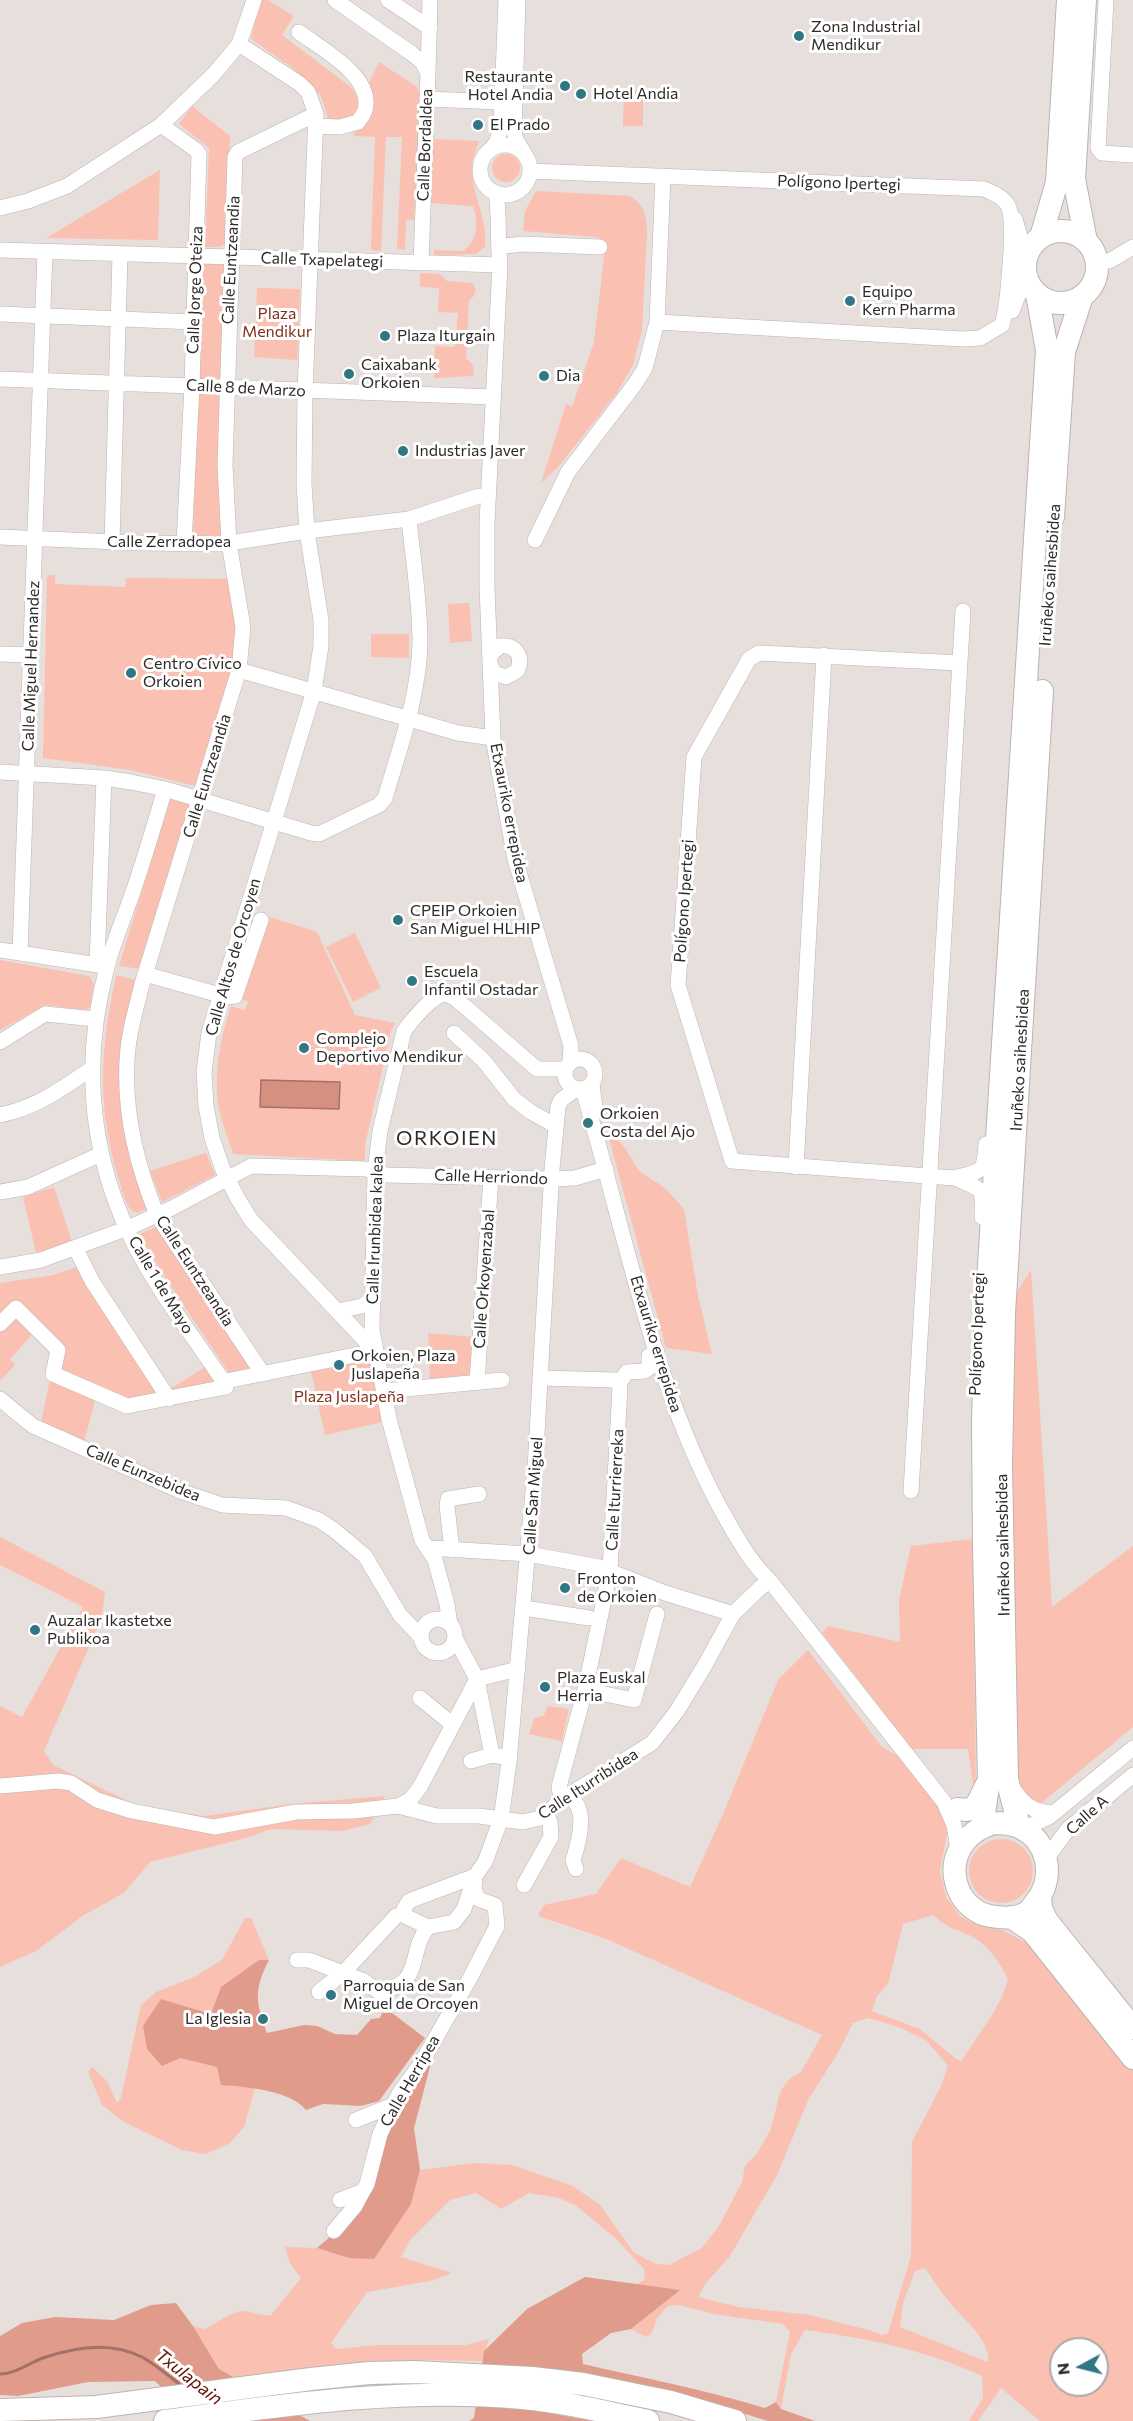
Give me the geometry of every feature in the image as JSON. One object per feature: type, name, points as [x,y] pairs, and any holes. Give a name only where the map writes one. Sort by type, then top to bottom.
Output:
[{"type":"highway","name":"Iruñeko saihesbidea","points":[[1021,1828],[998,1779],[984,1507],[983,1422],[986,1312],[1047,350],[1033,264],[1057,182],[1068,0]]},
{"type":"highway","points":[[1085,0],[1074,179],[1086,241],[1095,256],[1097,265],[1095,277],[1082,296],[1059,303],[1047,300],[1033,264],[1052,232],[1064,231],[1076,234],[1086,241]]},
{"type":"highway","name":"Iruñeko saihesbidea","points":[[982,1827],[998,1779],[1004,1313],[1064,352],[1082,296]]},
{"type":"highway","name":"Iruñeko saihesbidea","points":[[951,1806],[967,1810],[976,1806],[998,1779]]},
{"type":"highway","points":[[994,1823],[1021,1828],[1034,1837],[1042,1847],[1046,1859],[1048,1872],[1046,1884],[1040,1896],[1027,1912],[1011,1917],[986,1915],[972,1908],[961,1896],[955,1881],[954,1865],[958,1849],[974,1831],[994,1823]]},
{"type":"highway","points":[[1040,1896],[1041,1909],[1047,1921],[1133,2028]]},
{"type":"highway","points":[[1011,1917],[1032,1931],[1133,2058]]},
{"type":"highway","points":[[0,2410],[96,2407],[369,2373],[415,2372],[532,2378],[583,2384],[671,2402],[735,2421]]},
{"type":"highway","points":[[165,2421],[363,2397],[426,2395],[522,2398],[588,2408],[648,2421]]},
{"type":"street","points":[[0,208],[28,201],[67,186],[161,125],[214,74],[239,44],[254,0]]},
{"type":"street","name":"Calle Bordaldea","points":[[335,0],[422,62],[428,73],[421,263]]},
{"type":"street","points":[[388,0],[430,28]]},
{"type":"street","points":[[428,73],[430,0]]},
{"type":"street","points":[[506,0],[501,128],[497,141],[483,159],[480,172],[485,184],[496,193],[512,194],[519,191],[529,178],[529,164],[514,132],[518,0]]},
{"type":"street","points":[[1078,110],[1089,68],[1092,29],[1104,0]]},
{"type":"street","points":[[1104,0],[1098,148],[1102,153],[1133,155]]},
{"type":"street","points":[[299,32],[350,70],[358,79],[365,99],[365,110],[358,122],[340,127],[315,120]]},
{"type":"street","name":"Calle Altos de Orcoyen","points":[[239,44],[300,84],[308,92],[315,120],[304,484],[307,531],[321,620],[321,645],[314,691],[209,1033],[204,1072],[206,1106],[212,1138],[228,1179],[251,1220],[375,1351]]},
{"type":"street","points":[[427,99],[502,102]]},
{"type":"street","name":"Calle Euntzeandia","points":[[263,1374],[157,1215],[138,1160],[130,1126],[127,1060],[132,1025],[145,974],[239,670],[243,627],[229,543],[225,465],[235,157],[238,152],[315,120]]},
{"type":"street","name":"Calle Jorge Oteiza","points":[[161,125],[199,154],[192,386],[184,544]]},
{"type":"street","points":[[492,148],[499,146],[519,148],[529,164]]},
{"type":"street","name":"Polígono Ipertegi","points":[[529,164],[663,176],[984,189],[998,196],[1009,206]]},
{"type":"street","points":[[535,540],[568,472],[645,368],[657,322],[663,176]]},
{"type":"street","name":"Etxauriko errepidea","points":[[519,191],[508,211],[500,265],[488,497],[487,587],[494,738],[515,859],[571,1047],[573,1063]]},
{"type":"street","name":"Etxauriko errepidea","points":[[496,193],[500,213],[497,244],[500,265]]},
{"type":"street","points":[[657,322],[962,339],[980,338],[1002,325],[1012,312],[1033,264],[1009,206]]},
{"type":"street","points":[[1002,325],[1008,298],[1011,222],[1009,206]]},
{"type":"street","points":[[504,246],[524,244],[600,247]]},
{"type":"street","points":[[1097,265],[1133,247]]},
{"type":"street","name":"Calle Txapelategi","points":[[0,250],[500,265]]},
{"type":"street","name":"Calle Miguel Hernandez","points":[[20,953],[45,252]]},
{"type":"street","points":[[112,542],[120,254]]},
{"type":"street","points":[[0,314],[194,322]]},
{"type":"street","name":"Calle 8 de Marzo","points":[[0,379],[305,392],[493,397]]},
{"type":"street","name":"Calle Zerradopea","points":[[0,537],[184,544],[229,543],[409,519],[479,496],[488,497]]},
{"type":"street","points":[[0,772],[104,778],[165,789],[199,801],[319,834],[380,805],[385,798],[409,719],[417,673],[420,642],[409,519]]},
{"type":"street","points":[[911,1491],[963,611]]},
{"type":"street","points":[[489,623],[505,645],[518,652],[521,661],[514,674],[502,677],[494,673],[490,660],[496,648],[505,645]]},
{"type":"street","name":"Polígono Ipertegi","points":[[960,663],[759,653],[749,659],[694,757],[678,985],[732,1161],[929,1177],[954,1178],[974,1175],[985,1161],[993,1039],[1015,861]]},
{"type":"street","points":[[0,654],[31,655]]},
{"type":"street","points":[[796,1167],[824,655]]},
{"type":"street","points":[[239,670],[458,733],[494,738]]},
{"type":"street","name":"Etxauriko errepidea","points":[[502,677],[496,694],[510,793],[519,840],[574,1033],[573,1063]]},
{"type":"street","points":[[0,950],[102,965],[104,778]]},
{"type":"street","name":"Calle 1 de Mayo","points":[[165,789],[102,965],[91,1069],[93,1112],[110,1185],[146,1265],[221,1378],[226,1381]]},
{"type":"street","points":[[145,974],[231,998],[238,992],[261,920]]},
{"type":"street","name":"Calle Irunbidea kalea","points":[[477,1679],[453,1631],[429,1548],[422,1540],[389,1419],[375,1351],[372,1299],[375,1172],[380,1131],[404,1031],[410,1022],[437,996],[446,994],[456,998],[537,1070],[573,1063]]},
{"type":"street","points":[[0,1042],[45,1014],[96,1019]]},
{"type":"street","points":[[454,1033],[484,1061],[514,1099],[556,1126]]},
{"type":"street","points":[[573,1063],[594,1070],[583,1088],[566,1082],[573,1063]]},
{"type":"street","points":[[0,1115],[25,1109],[46,1100],[91,1069]]},
{"type":"street","name":"Etxauriko errepidea","points":[[583,1088],[676,1413],[714,1499],[752,1562],[770,1581],[951,1806],[982,1827]]},
{"type":"street","name":"Etxauriko errepidea","points":[[583,1088],[593,1103],[681,1409],[713,1481],[770,1581]]},
{"type":"street","name":"Calle San Miguel","points":[[428,1927],[454,1923],[464,1909],[501,1819],[510,1758],[524,1608],[556,1126],[561,1100],[583,1088]]},
{"type":"street","points":[[0,1192],[28,1187],[101,1154]]},
{"type":"street","name":"Calle Herriondo","points":[[0,1267],[41,1260],[128,1228],[251,1166],[366,1169],[386,1174],[552,1179],[575,1178],[606,1169]]},
{"type":"street","name":"Calle Orkoyenzabal","points":[[477,1382],[491,1177]]},
{"type":"street","name":"Polígono Ipertegi","points":[[954,1178],[975,1184],[983,1199],[977,1299],[975,1437],[984,1507]]},
{"type":"street","points":[[76,1248],[92,1281],[169,1399]]},
{"type":"street","points":[[337,1311],[362,1306],[372,1299]]},
{"type":"street","points":[[0,1324],[16,1308],[58,1350],[52,1374],[127,1406],[226,1386],[226,1381],[375,1351]]},
{"type":"street","points":[[541,1378],[615,1380],[619,1383],[627,1372],[645,1371],[649,1368],[649,1356],[657,1352]]},
{"type":"street","points":[[384,1391],[502,1380]]},
{"type":"street","name":"Calle Iturrierreka","points":[[576,1869],[573,1860],[580,1837],[578,1809],[576,1802],[560,1792],[559,1787],[585,1690],[610,1571],[619,1383]]},
{"type":"street","name":"Calle Eunzebidea","points":[[0,1400],[33,1426],[180,1491],[222,1505],[286,1508],[319,1520],[365,1556],[400,1615],[421,1637]]},
{"type":"street","points":[[452,1550],[448,1499],[479,1494]]},
{"type":"street","points":[[429,1548],[528,1554],[610,1571],[665,1593],[732,1614]]},
{"type":"street","name":"Calle Iturribidea","points":[[0,1786],[58,1781],[71,1783],[97,1800],[132,1811],[214,1827],[296,1812],[353,1811],[398,1806],[437,1816],[479,1816],[524,1822],[540,1818],[567,1796],[652,1743],[700,1674],[732,1614],[770,1581]]},
{"type":"street","points":[[524,1608],[589,1618]]},
{"type":"street","points":[[585,1690],[634,1700],[657,1614]]},
{"type":"street","points":[[441,1619],[453,1631],[449,1649],[437,1653],[427,1649],[421,1637],[424,1626],[432,1620],[441,1619]]},
{"type":"street","points":[[398,1806],[411,1799],[420,1787],[477,1679],[518,1669]]},
{"type":"street","points":[[477,1679],[492,1755]]},
{"type":"street","points":[[420,1698],[453,1725]]},
{"type":"street","name":"Calle A","points":[[1021,1828],[1055,1812],[1133,1748]]},
{"type":"street","points":[[471,1761],[492,1755],[510,1758]]},
{"type":"street","name":"Calle A","points":[[1046,1859],[1068,1829],[1133,1775]]},
{"type":"street","name":"Calle A","points":[[998,1779],[1032,1810],[1044,1813],[1055,1812]]},
{"type":"street","name":"Etxauriko errepidea","points":[[951,1806],[958,1849]]},
{"type":"street","points":[[524,1885],[551,1837],[550,1822],[546,1813]]},
{"type":"street","points":[[319,1992],[343,1973],[402,1914],[409,1900],[476,1876]]},
{"type":"street","name":"Calle Herripea","points":[[334,2231],[355,2206],[367,2184],[380,2134],[393,2105],[421,2063],[470,1978],[496,1926],[495,1905],[478,1899],[474,1888],[476,1876]]},
{"type":"street","points":[[297,1960],[309,1960],[364,1981],[379,1992],[392,1990],[411,1972],[420,1936],[428,1927],[402,1914]]},
{"type":"street","points":[[356,2120],[393,2105]]},
{"type":"street","points":[[340,2200],[363,2191]]},
{"type":"green space","points":[[260,0],[268,0],[294,16],[282,35],[352,88],[361,103],[358,112],[349,123],[329,122],[321,96],[294,69],[251,39]]},
{"type":"green space","points":[[379,62],[416,86],[421,97],[414,220],[406,220],[405,250],[397,249],[402,137],[386,137],[381,251],[371,250],[375,137],[354,136],[355,131],[368,122],[373,103],[368,85]]},
{"type":"green space","points":[[624,90],[643,90],[643,126],[623,126]]},
{"type":"green space","points":[[192,106],[230,136],[225,243],[220,247],[205,247],[209,148],[179,124]]},
{"type":"green space","points":[[432,139],[479,141],[472,174],[484,225],[485,247],[476,254],[434,255],[434,250],[463,251],[475,236],[476,218],[473,206],[430,203]]},
{"type":"green space","points":[[506,154],[516,158],[520,168],[516,178],[506,182],[496,178],[492,168],[496,158]]},
{"type":"green space","points":[[160,170],[158,240],[46,238]]},
{"type":"green space","points":[[536,191],[630,196],[639,203],[644,212],[647,234],[642,330],[633,365],[617,393],[558,467],[541,483],[566,404],[572,407],[594,342],[605,248],[603,241],[596,237],[523,231],[525,211]]},
{"type":"green space","points":[[224,261],[228,266],[223,375],[219,380],[200,381],[197,376],[202,263]]},
{"type":"green space","points":[[420,273],[440,274],[447,281],[473,283],[476,291],[469,300],[466,358],[473,366],[473,376],[434,378],[435,346],[455,347],[458,313],[438,312],[439,288],[420,287]]},
{"type":"green space","name":"Plaza Mendikur","points":[[257,288],[300,289],[297,360],[254,357]]},
{"type":"green space","points":[[222,393],[224,534],[221,538],[193,539],[198,394]]},
{"type":"green space","points":[[47,575],[55,575],[55,584],[125,587],[126,578],[235,579],[243,627],[203,788],[131,770],[43,758]]},
{"type":"green space","points":[[469,603],[472,641],[450,643],[448,604]]},
{"type":"green space","points":[[371,634],[409,634],[409,658],[371,657]]},
{"type":"green space","points":[[170,799],[191,805],[141,969],[119,966]]},
{"type":"green space","name":"Complejo Deportivo Mendikur","points":[[270,917],[317,932],[355,1015],[395,1023],[391,1031],[365,1145],[365,1161],[233,1154],[221,1118],[218,1099],[218,1059],[231,1006],[244,1010],[249,1002],[241,999]]},
{"type":"green space","points":[[355,933],[381,988],[353,1002],[326,947]]},
{"type":"green space","points":[[0,960],[89,976],[94,984],[90,1007],[86,1010],[46,1005],[0,1030]]},
{"type":"green space","points":[[116,975],[136,980],[125,1036],[149,1208],[137,1213],[130,1208],[124,1196],[112,1155],[104,1104],[106,1029]]},
{"type":"green space","points":[[607,1131],[623,1145],[639,1171],[665,1188],[684,1209],[698,1296],[712,1354],[666,1348]]},
{"type":"green space","points":[[206,1153],[215,1175],[162,1202],[150,1171]]},
{"type":"green space","points":[[54,1187],[72,1242],[36,1253],[23,1197]]},
{"type":"green space","points":[[156,1227],[249,1361],[249,1369],[229,1373],[166,1279],[139,1234]]},
{"type":"green space","points":[[90,1263],[170,1389],[205,1367],[219,1388],[177,1403],[96,1397],[84,1442],[41,1423],[50,1379],[63,1348],[16,1303],[0,1319],[0,1283],[53,1275]]},
{"type":"green space","points":[[1031,1270],[1052,1607],[1133,1546],[1133,1727],[1039,1805],[1026,1796],[1014,1774],[1010,1535],[1015,1295]]},
{"type":"green space","points":[[16,1308],[37,1329],[10,1359],[15,1365],[0,1381],[0,1324]]},
{"type":"green space","points":[[428,1333],[475,1337],[472,1376],[430,1382]]},
{"type":"green space","name":"Plaza Juslapeña","points":[[374,1358],[387,1421],[325,1435],[311,1372]]},
{"type":"green space","points":[[0,1537],[105,1592],[102,1617],[44,1751],[53,1765],[138,1806],[205,1816],[291,1804],[385,1796],[370,1824],[341,1831],[271,1829],[243,1839],[150,1862],[124,1893],[84,1915],[36,1951],[0,1967],[0,1706],[22,1717],[83,1607],[0,1565]]},
{"type":"green space","points":[[973,1539],[975,1799],[968,1749],[912,1749],[822,1633],[828,1626],[900,1642],[899,1600],[911,1546]]},
{"type":"green space","points":[[808,1650],[882,1747],[900,1757],[935,1801],[948,1829],[940,1871],[946,1897],[961,1917],[980,1926],[1002,1930],[1031,1945],[1133,2069],[1133,2421],[1040,2421],[1001,2388],[978,2421],[969,2421],[983,2398],[982,2376],[939,2359],[895,2346],[805,2330],[791,2354],[781,2409],[776,2402],[790,2332],[783,2324],[713,2314],[679,2305],[668,2306],[657,2318],[651,2334],[646,2337],[631,2329],[679,2290],[635,2286],[645,2279],[644,2269],[614,2237],[575,2205],[559,2198],[529,2193],[501,2209],[476,2193],[450,2200],[410,2240],[401,2257],[452,2273],[430,2281],[367,2292],[331,2343],[336,2349],[378,2345],[466,2345],[489,2339],[482,2361],[402,2360],[238,2380],[219,2369],[193,2326],[205,2329],[241,2311],[271,2315],[301,2278],[290,2263],[285,2247],[317,2248],[349,2258],[411,2204],[420,2170],[476,2163],[512,2165],[573,2186],[600,2205],[634,2253],[656,2264],[669,2265],[702,2248],[719,2226],[742,2182],[745,2166],[757,2153],[771,2129],[780,2092],[788,2080],[801,2072],[822,2035],[604,1938],[538,1916],[544,1905],[596,1894],[621,1858],[690,1887],[724,1812],[778,1680]],"holes":[[[933,1915],[947,1926],[983,1944],[997,1960],[1008,1979],[1000,2001],[962,2061],[956,2059],[920,2029],[872,2011],[877,1996],[888,1984],[903,1924]],[[868,2018],[899,2027],[927,2041],[948,2066],[941,2086],[912,2142],[911,2256],[888,2333],[882,2335],[810,2315],[739,2307],[698,2297],[705,2284],[730,2256],[777,2175],[809,2098],[838,2053],[853,2023]],[[925,2268],[950,2303],[981,2338],[988,2354],[988,2362],[900,2327],[903,2303],[915,2271]]]},
{"type":"green space","points":[[548,1706],[569,1709],[562,1741],[529,1734],[534,1719],[544,1715]]},
{"type":"green space","points":[[995,1839],[1007,1839],[1024,1848],[1031,1859],[1033,1871],[1031,1883],[1024,1894],[1007,1903],[995,1903],[983,1898],[974,1889],[969,1877],[969,1865],[974,1853],[983,1844]]},
{"type":"green space","points":[[245,1918],[251,1918],[269,1960],[259,1960],[211,2014],[161,1999],[180,2058],[217,2067],[222,2085],[255,2088],[244,2127],[230,2143],[206,2154],[182,2150],[124,2122],[102,2105],[88,2072],[92,2067],[107,2081],[117,2103],[121,2098],[141,2005],[156,1992],[194,1977],[222,1960]]},
{"type":"shaded area","points":[[261,1080],[340,1082],[339,1109],[260,1107]]},
{"type":"shaded area","points":[[259,1960],[269,1960],[258,1989],[260,2013],[267,2033],[304,2025],[317,2026],[335,2034],[357,2035],[371,2019],[380,2018],[382,2013],[392,2013],[425,2038],[379,2101],[361,2106],[323,2104],[306,2110],[299,2103],[279,2094],[221,2085],[217,2067],[180,2058],[162,2066],[147,2049],[143,2026],[161,1999],[211,2014],[221,1987]]},
{"type":"shaded area","points":[[431,2063],[414,2128],[420,2170],[411,2204],[374,2259],[349,2258],[317,2248],[331,2236],[409,2088]]},
{"type":"shaded area","points":[[585,2277],[680,2290],[631,2329],[611,2333],[582,2354],[583,2364],[765,2408],[776,2402],[781,2409],[815,2421],[768,2421],[688,2396],[575,2372],[559,2415],[593,2421],[469,2421],[474,2418],[484,2351],[527,2309]]},
{"type":"shaded area","points":[[176,2303],[219,2369],[310,2421],[196,2421],[155,2381],[88,2382],[18,2396],[0,2395],[0,2336],[22,2323],[55,2317],[114,2320],[151,2305]]},
{"type":"waterway","name":"Txulapain","points":[[0,2374],[67,2351],[105,2347],[142,2357],[183,2387]]},
{"type":"place","name":"Zona Industrial Mendikur","points":[[799,36]]},
{"type":"place","name":"Restaurante Hotel Andia","points":[[565,86]]},
{"type":"place","name":"Hotel Andia","points":[[581,94]]},
{"type":"place","name":"El Prado","points":[[478,125]]},
{"type":"place","name":"Equipo Kern Pharma","points":[[850,301]]},
{"type":"place","name":"Plaza Iturgain","points":[[385,336]]},
{"type":"place","name":"Caixabank Orkoien","points":[[349,374]]},
{"type":"place","name":"Dia","points":[[544,376]]},
{"type":"place","name":"Industrias Javer","points":[[403,451]]},
{"type":"place","name":"Centro Cívico Orkoien","points":[[131,673]]},
{"type":"place","name":"CPEIP Orkoien San Miguel HLHIP","points":[[398,920]]},
{"type":"place","name":"Escuela Infantil Ostadar","points":[[412,981]]},
{"type":"place","name":"Complejo Deportivo Mendikur","points":[[304,1048]]},
{"type":"place","name":"Orkoien Costa del Ajo","points":[[588,1123]]},
{"type":"place","name":"Orkoien, Plaza Juslapeña","points":[[339,1365]]},
{"type":"place","name":"Fronton de Orkoien","points":[[565,1588]]},
{"type":"place","name":"Auzalar Ikastetxe Publikoa","points":[[35,1630]]},
{"type":"place","name":"Plaza Euskal Herria","points":[[545,1687]]},
{"type":"place","name":"Parroquia de San Miguel de Orcoyen","points":[[331,1995]]},
{"type":"place","name":"La Iglesia","points":[[263,2019]]},
{"type":"district","name":"ORKOIEN","points":[[447,1138]]}]
